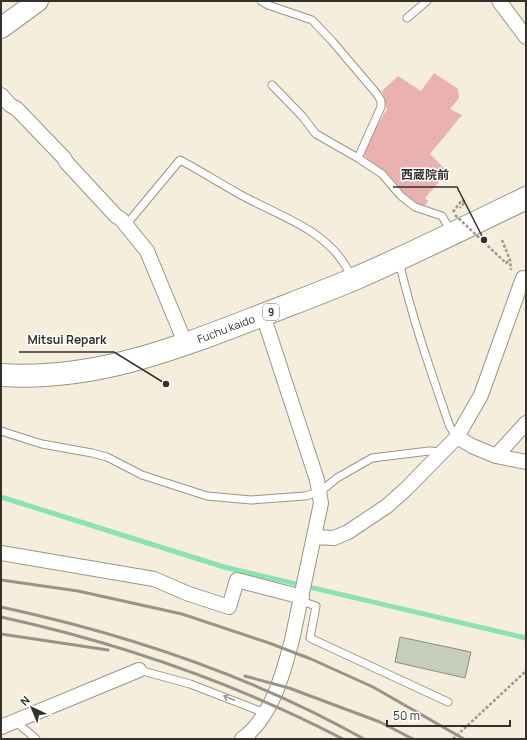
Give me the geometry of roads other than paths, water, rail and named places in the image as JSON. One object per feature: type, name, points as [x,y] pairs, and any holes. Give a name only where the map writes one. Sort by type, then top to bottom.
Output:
[{"type":"main road","name":"Fuchu kaido","points":[[1,375],[15,376],[66,374],[116,366],[186,345],[353,280],[399,259],[452,224],[526,198]]},
{"type":"street","points":[[1,28],[38,1]]},
{"type":"street","points":[[499,1],[526,37]]},
{"type":"street","points":[[1,95],[10,105],[17,109],[64,158],[126,225],[147,251],[186,345]]},
{"type":"street","points":[[314,537],[334,538],[348,532],[387,506],[406,489],[457,437],[481,395],[523,278]]},
{"type":"street","points":[[242,739],[258,724],[265,713],[287,660],[321,504],[317,480],[263,315]]},
{"type":"street","points":[[496,456],[526,423]]},
{"type":"street","points":[[457,437],[472,446],[496,456],[526,462]]},
{"type":"street","points":[[1,553],[154,579],[189,594],[229,607],[237,580],[302,593]]},
{"type":"street","points":[[1,727],[139,670]]},
{"type":"lane","points":[[261,1],[268,5],[312,20],[332,41],[381,101],[381,107],[358,158]]},
{"type":"lane","points":[[407,18],[427,1]]},
{"type":"lane","points":[[272,85],[302,116],[316,134],[358,158],[382,174],[401,196],[415,207],[442,216],[452,224]]},
{"type":"lane","points":[[126,225],[180,160],[316,235],[343,261],[353,280]]},
{"type":"lane","points":[[399,259],[404,285],[423,350],[450,427],[457,437]]},
{"type":"lane","points":[[1,431],[42,444],[107,457],[142,475],[207,496],[251,500],[305,496],[320,492],[336,478],[372,458],[429,451],[442,452]]},
{"type":"lane","points":[[302,593],[316,606],[310,638],[448,702]]},
{"type":"lane","points":[[139,670],[190,684],[265,713]]},
{"type":"lane","points":[[15,721],[36,739]]},
{"type":"waterway","points":[[1,497],[224,567],[526,638]]},
{"type":"railway","points":[[1,580],[78,591],[182,614],[269,643],[311,659],[373,687],[464,739]]},
{"type":"railway","points":[[1,607],[95,630],[187,660],[278,696],[321,716],[364,739]]},
{"type":"railway","points":[[1,617],[89,639],[176,667],[261,700],[343,739]]},
{"type":"railway","points":[[1,634],[108,650]]},
{"type":"railway","points":[[245,676],[289,688],[380,722],[413,739]]},
{"type":"place","name":"西蔵院前","points":[[484,240]]},
{"type":"place","name":"Mitsui Repark","points":[[166,384]]}]
